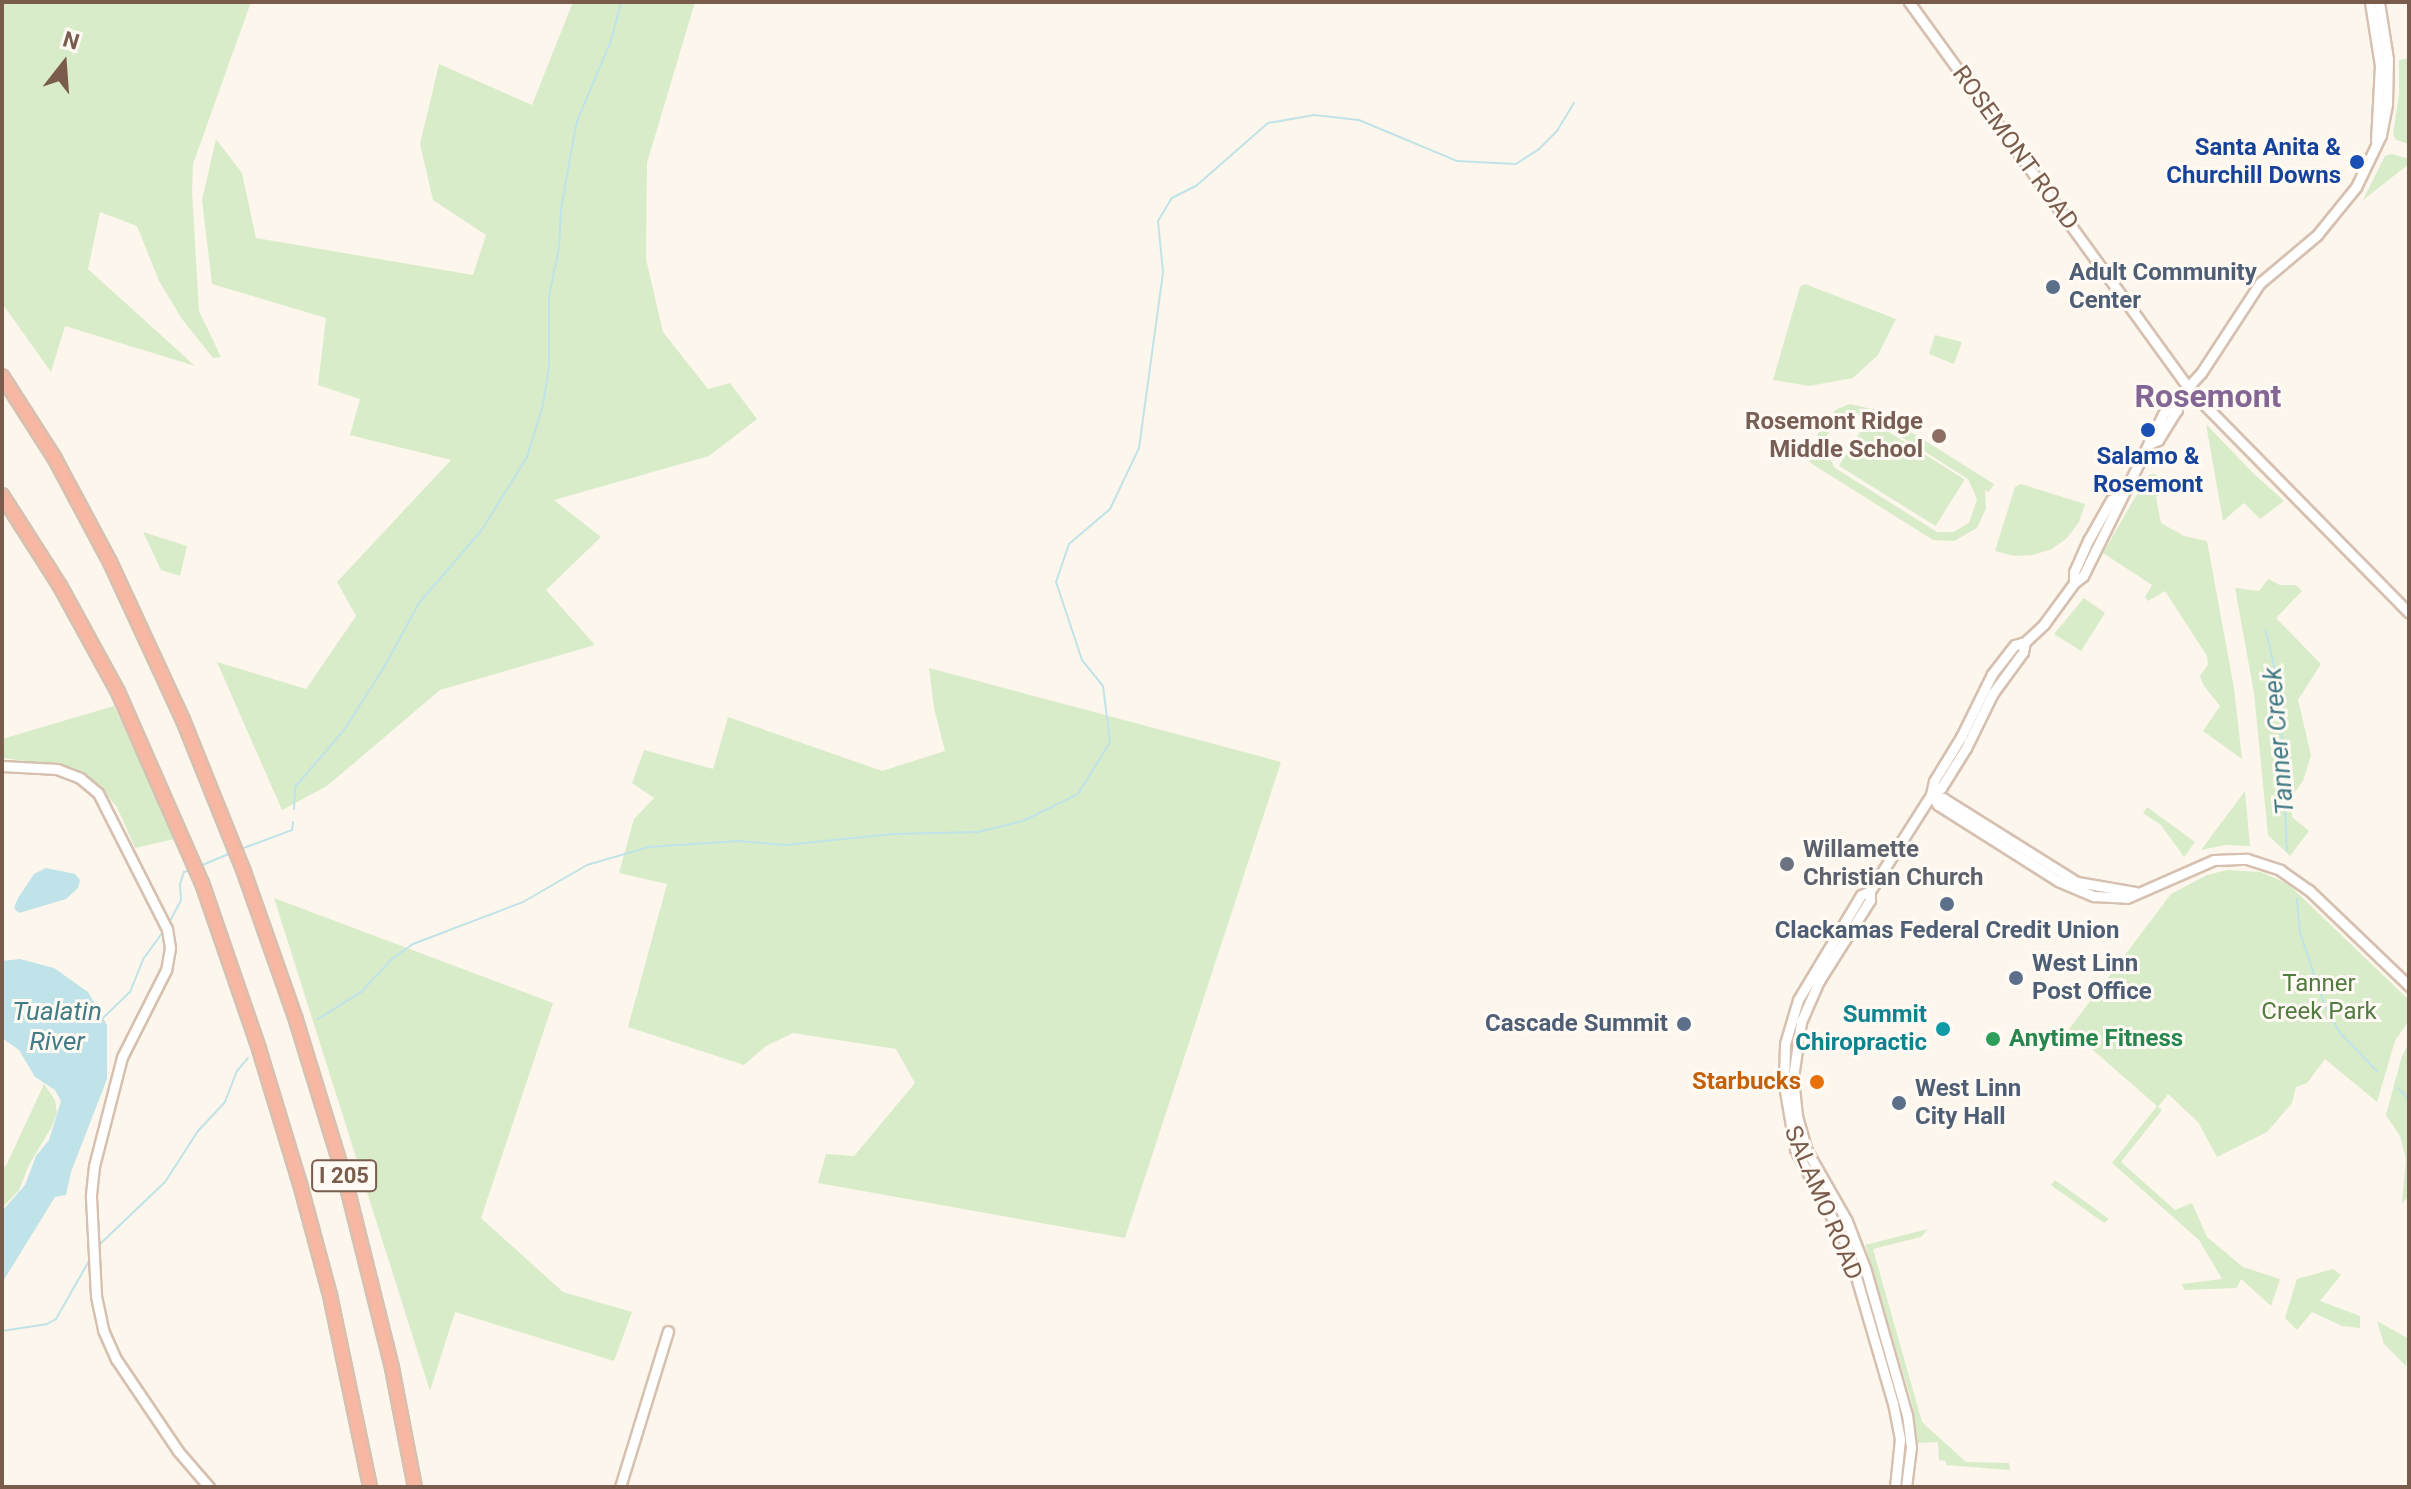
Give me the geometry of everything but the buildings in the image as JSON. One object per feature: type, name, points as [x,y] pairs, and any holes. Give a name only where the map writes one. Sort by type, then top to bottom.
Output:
[{"type":"highway","name":"I 205","points":[[2,376],[55,459],[110,562],[166,681],[244,872],[296,1020],[345,1179],[392,1368],[415,1487]]},
{"type":"highway","name":"I 205","points":[[2,495],[99,656],[172,808],[202,883],[245,1005],[300,1184],[330,1295],[370,1487]]},
{"type":"main road","name":"ROSEMONT ROAD","points":[[1909,2],[2188,388],[2409,613]]},
{"type":"main road","points":[[2370,2],[2380,65],[2376,141]]},
{"type":"main road","points":[[2376,141],[2381,135],[2385,117],[2389,77],[2379,2]]},
{"type":"main road","name":"SALAMO ROAD","points":[[1906,1487],[1911,1447],[1904,1400],[1860,1252],[1802,1137],[1793,1085],[1795,1045],[1809,1001],[1870,900],[1870,891],[1931,795],[1934,781],[1958,743],[1992,674],[2015,645],[2025,642],[2051,617],[2074,583],[2083,576],[2163,414],[2188,388],[2260,283],[2336,215],[2356,187],[2376,141]]},
{"type":"main road","points":[[2,766],[57,769],[85,781],[104,800],[166,924],[170,954],[163,975],[125,1049],[100,1137],[91,1190],[96,1296],[103,1330],[116,1359],[178,1451],[209,1487]]},
{"type":"main road","points":[[1931,795],[1943,798],[2077,882],[2135,892],[2214,860],[2247,859],[2266,864],[2299,881],[2409,986]]},
{"type":"main road","name":"SALAMO ROAD","points":[[1870,891],[1861,895],[1798,1000],[1785,1044],[1784,1085],[1795,1149],[1847,1246],[1893,1403],[1900,1439],[1895,1487]]},
{"type":"main road","points":[[620,1487],[668,1331]]},
{"type":"green space","points":[[2,2],[251,2],[193,164],[199,311],[221,357],[213,358],[182,319],[159,281],[137,226],[100,212],[88,269],[195,366],[65,326],[51,372],[2,303]]},
{"type":"green space","points":[[573,2],[695,2],[647,163],[646,259],[663,332],[708,389],[730,383],[757,419],[709,456],[554,500],[601,537],[546,590],[595,645],[440,690],[327,786],[282,810],[217,662],[306,689],[356,616],[337,582],[451,460],[350,435],[360,399],[318,385],[326,318],[212,284],[202,200],[216,139],[242,173],[256,238],[473,275],[486,235],[433,200],[420,144],[439,64],[532,105]]},
{"type":"green space","points":[[2409,58],[2409,144],[2396,140],[2393,134],[2399,94],[2399,60]]},
{"type":"green space","points":[[2392,154],[2409,159],[2409,164],[2363,200],[2385,156]]},
{"type":"green space","points":[[1805,284],[1896,319],[1878,355],[1853,378],[1809,386],[1773,380],[1800,287]]},
{"type":"green space","points":[[1935,335],[1962,342],[1954,364],[1929,354]]},
{"type":"green space","points":[[1850,404],[1876,410],[1994,484],[1989,492],[1985,490],[1986,508],[1977,528],[1954,541],[1933,540],[1809,462],[1813,454],[1818,456],[1817,437],[1822,423],[1837,409]],"holes":[[[1860,414],[1872,418],[1968,479],[1977,499],[1969,523],[1953,532],[1937,532],[1835,468],[1826,451],[1827,435],[1841,418]]]},
{"type":"green space","points":[[1868,419],[1965,479],[1936,526],[1839,466]]},
{"type":"green space","points":[[2206,424],[2284,501],[2260,519],[2244,503],[2223,521]]},
{"type":"green space","points":[[2155,474],[2167,490],[2156,497],[2161,523],[2184,536],[2207,541],[2234,688],[2242,759],[2203,731],[2220,706],[2200,676],[2208,665],[2207,656],[2165,591],[2148,601],[2145,597],[2152,585],[2103,553],[2148,475]]},
{"type":"green space","points":[[2021,484],[2085,504],[2079,522],[2067,538],[2052,549],[2033,555],[2014,556],[1995,551],[2015,487]]},
{"type":"green space","points":[[143,532],[187,546],[180,576],[161,570]]},
{"type":"green space","points":[[2268,579],[2280,585],[2296,585],[2302,591],[2276,618],[2321,664],[2298,700],[2311,755],[2303,781],[2290,799],[2292,817],[2309,831],[2290,856],[2268,835],[2254,693],[2235,588],[2259,591]]},
{"type":"green space","points":[[2084,598],[2105,613],[2081,651],[2054,634]]},
{"type":"green space","points":[[929,668],[1281,762],[1125,1238],[818,1183],[826,1154],[854,1156],[915,1083],[896,1049],[793,1033],[766,1046],[744,1065],[628,1027],[667,884],[619,873],[634,819],[654,798],[632,783],[644,750],[713,769],[728,717],[882,771],[945,751],[934,708]]},
{"type":"green space","points":[[114,706],[175,839],[135,848],[117,807],[93,780],[71,767],[2,758],[2,739]]},
{"type":"green space","points":[[2245,791],[2250,846],[2225,845],[2201,850]]},
{"type":"green space","points":[[2147,807],[2195,842],[2184,857],[2161,825],[2143,813]]},
{"type":"green space","points":[[2227,870],[2261,872],[2288,884],[2409,1000],[2409,1020],[2395,1041],[2377,1102],[2325,1059],[2307,1083],[2296,1087],[2292,1103],[2267,1132],[2217,1157],[2198,1122],[2168,1094],[2158,1107],[2162,1110],[2121,1162],[2175,1210],[2192,1203],[2207,1237],[2243,1267],[2280,1279],[2271,1306],[2241,1279],[2237,1288],[2184,1290],[2182,1284],[2222,1279],[2199,1240],[2112,1163],[2157,1106],[2069,1029],[2171,894],[2207,875]]},
{"type":"green space","points":[[274,898],[553,1003],[481,1218],[563,1292],[632,1312],[614,1361],[455,1312],[430,1391]]},
{"type":"green space","name":"Tanner Creek Park","points":[[2409,1042],[2409,1196],[2402,1203],[2406,1159],[2400,1136],[2386,1115],[2401,1059]]},
{"type":"green space","points":[[44,1084],[55,1100],[57,1113],[19,1190],[2,1208],[2,1167],[6,1166]]},
{"type":"green space","points":[[2055,1180],[2109,1219],[2104,1223],[2051,1185]]},
{"type":"green space","points":[[1928,1229],[1921,1237],[1873,1249],[1922,1422],[1966,1462],[2009,1463],[2010,1470],[1946,1465],[1946,1461],[1939,1460],[1938,1442],[1918,1443],[1912,1403],[1865,1245]]},
{"type":"green space","points":[[2333,1269],[2341,1275],[2320,1301],[2360,1316],[2360,1328],[2342,1326],[2312,1312],[2297,1330],[2285,1318],[2297,1279]]},
{"type":"green space","points":[[2377,1321],[2409,1339],[2406,1366],[2384,1344]]},
{"type":"water","points":[[46,868],[75,874],[80,880],[78,888],[66,899],[19,913],[14,908],[18,898],[34,874]]},
{"type":"water","name":"Tualatin River","points":[[20,959],[54,968],[88,992],[107,1025],[107,1079],[71,1172],[66,1195],[55,1197],[2,1283],[2,1211],[25,1185],[36,1156],[49,1140],[61,1101],[55,1090],[35,1077],[19,1050],[2,1038],[2,961]]},
{"type":"waterway","points":[[294,809],[295,787],[344,730],[386,664],[419,603],[481,531],[527,457],[543,405],[549,367],[549,296],[577,121],[611,41],[621,2]]},
{"type":"waterway","points":[[318,1019],[361,992],[393,958],[413,944],[523,902],[587,865],[649,847],[739,841],[785,845],[892,834],[978,832],[1023,821],[1078,794],[1110,742],[1103,686],[1082,660],[1056,582],[1069,544],[1110,509],[1139,448],[1163,272],[1158,221],[1172,198],[1196,186],[1268,123],[1314,115],[1359,120],[1457,161],[1516,164],[1539,149],[1557,131],[1574,103]]},
{"type":"waterway","name":"Tanner Creek","points":[[2266,631],[2280,692],[2287,851]]},
{"type":"waterway","points":[[241,849],[292,830],[293,822]]},
{"type":"waterway","points":[[200,866],[231,853]]},
{"type":"waterway","points":[[170,921],[181,900],[180,884],[184,872],[191,870]]},
{"type":"waterway","name":"Tanner Creek","points":[[2297,899],[2300,933],[2325,1006],[2340,1033],[2378,1072]]},
{"type":"waterway","points":[[103,1018],[130,992],[144,958],[164,930]]},
{"type":"waterway","points":[[98,1246],[165,1182],[198,1131],[225,1102],[237,1071],[248,1058]]},
{"type":"waterway","name":"Tanner Creek","points":[[2398,1088],[2409,1100]]},
{"type":"waterway","points":[[2,1331],[47,1324],[56,1319],[89,1261]]},
{"type":"place","name":"Santa Anita & Churchill Downs","points":[[2357,162]]},
{"type":"place","name":"Adult Community Center","points":[[2053,287]]},
{"type":"place","name":"Salamo & Rosemont","points":[[2148,430]]},
{"type":"place","name":"Rosemont Ridge Middle School","points":[[1939,436]]},
{"type":"place","name":"Willamette Christian Church","points":[[1787,864]]},
{"type":"place","name":"Clackamas Federal Credit Union","points":[[1947,904]]},
{"type":"place","name":"West Linn Post Office","points":[[2016,978]]},
{"type":"place","name":"Cascade Summit","points":[[1684,1024]]},
{"type":"place","name":"Summit Chiropractic","points":[[1943,1029]]},
{"type":"place","name":"Anytime Fitness","points":[[1993,1039]]},
{"type":"place","name":"Starbucks","points":[[1817,1082]]},
{"type":"place","name":"West Linn City Hall","points":[[1899,1103]]},
{"type":"district","name":"Rosemont","points":[[2208,396]]}]
